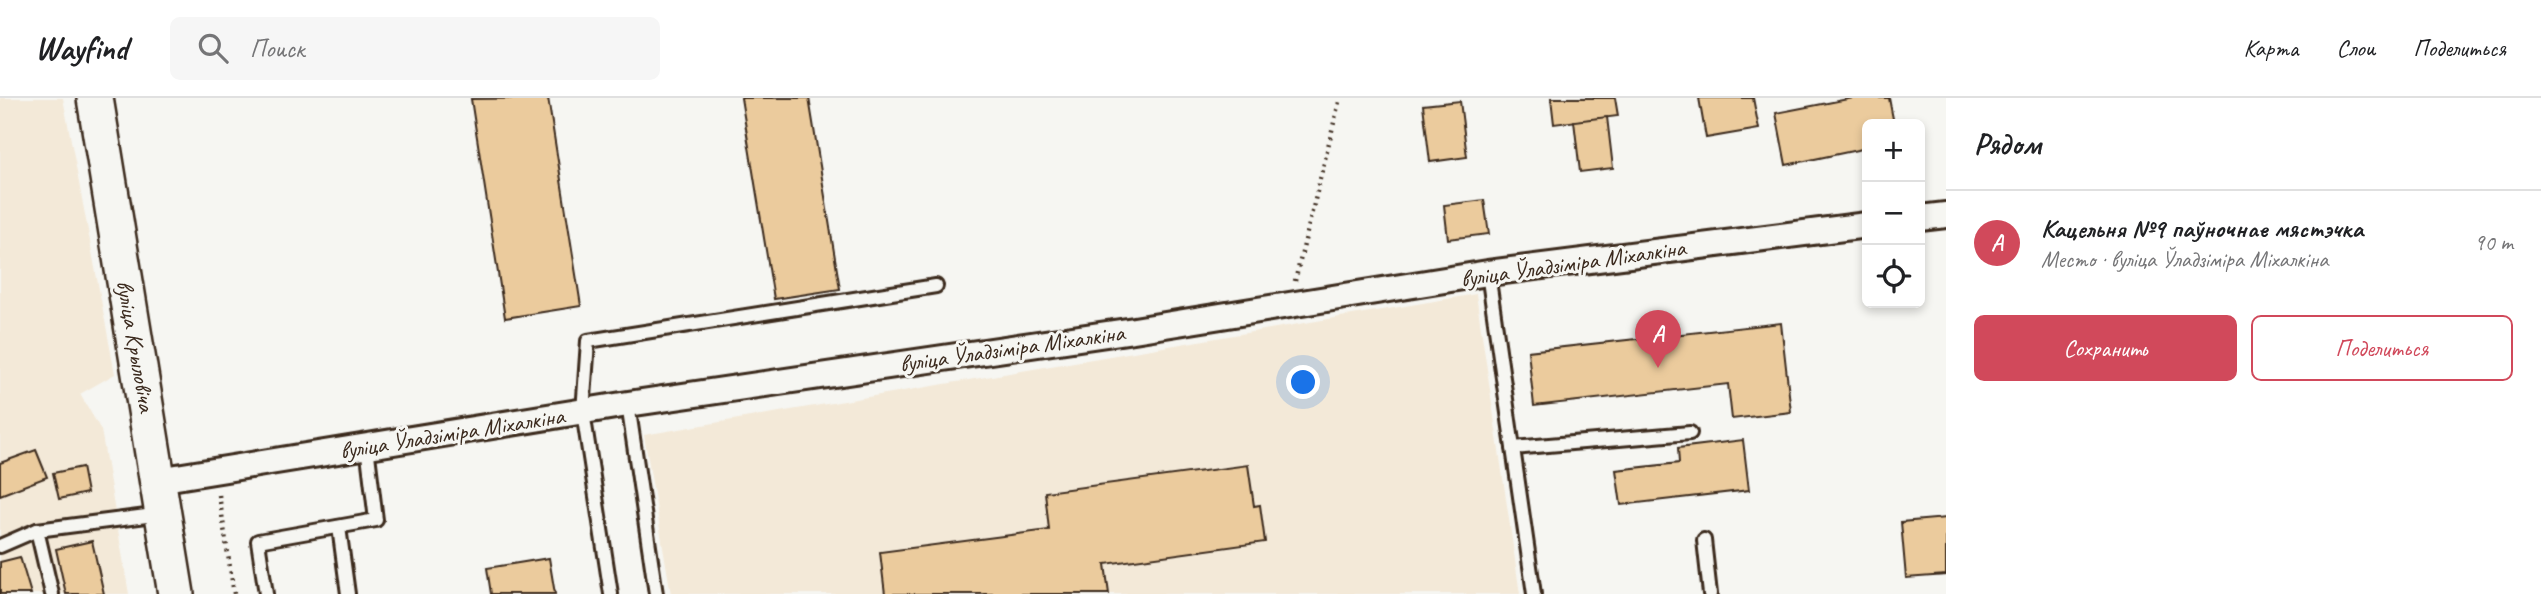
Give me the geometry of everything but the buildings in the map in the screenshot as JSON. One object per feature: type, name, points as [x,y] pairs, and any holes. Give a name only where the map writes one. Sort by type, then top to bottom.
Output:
[{"type":"main road","name":"вуліца Крыловіча","points":[[94,98],[176,594]]},
{"type":"street","points":[[1925,217],[1946,215]]},
{"type":"street","name":"вуліца Ўладзіміра Міхалкіна","points":[[158,480],[628,404],[1488,273],[1862,226]]},
{"type":"lane","points":[[1488,273],[1534,594]]},
{"type":"lane","points":[[611,594],[583,412],[588,341],[936,286]]},
{"type":"lane","points":[[628,404],[656,594]]},
{"type":"lane","points":[[1513,448],[1690,433]]},
{"type":"lane","points":[[266,594],[258,541],[376,520],[366,446]]},
{"type":"lane","points":[[0,546],[37,530],[163,514]]},
{"type":"lane","points":[[340,527],[348,594]]},
{"type":"lane","points":[[37,530],[52,594]]},
{"type":"lane","points":[[1704,540],[1710,594]]},
{"type":"path","points":[[1289,305],[1340,98]]},
{"type":"path","points":[[215,470],[234,594]]},
{"type":"shaded area","points":[[0,98],[63,98],[115,374],[80,394],[101,430],[129,594],[0,594]]},
{"type":"shaded area","points":[[1476,294],[1520,594],[671,594],[644,435]]},
{"type":"place","name":"Кацельня №9 паўночнае мястэчка","points":[[1658,368]]}]
